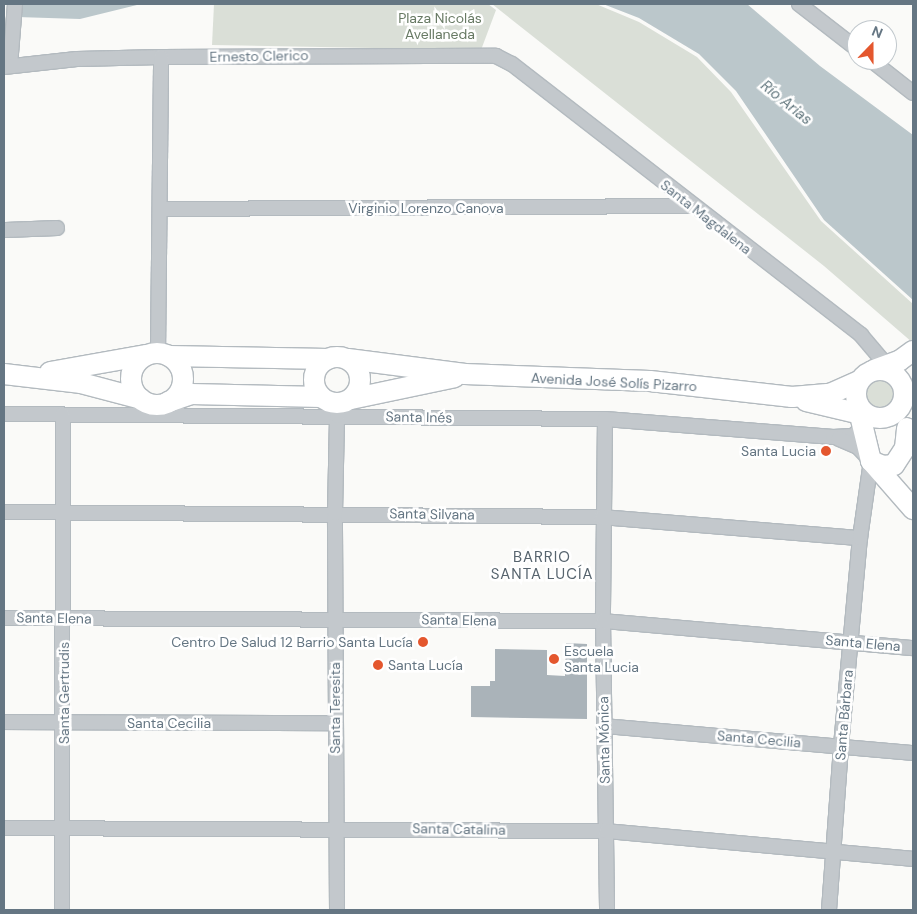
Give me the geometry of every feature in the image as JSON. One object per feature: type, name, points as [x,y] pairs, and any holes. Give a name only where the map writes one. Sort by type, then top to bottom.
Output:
[{"type":"main road","name":"Avenida José Solís Pizarro","points":[[792,397],[830,394],[887,380],[913,350]]},
{"type":"main road","name":"Avenida José Solís Pizarro","points":[[28,376],[158,355],[348,359],[465,374],[650,381],[792,397],[861,416]]},
{"type":"main road","points":[[158,355],[180,368],[182,383],[157,406],[132,384],[131,376],[134,367],[158,355]]},
{"type":"main road","points":[[913,358],[887,380],[855,392],[871,461],[913,509]]},
{"type":"main road","points":[[328,359],[314,376],[336,403],[356,393],[360,378],[354,364],[348,359]]},
{"type":"main road","name":"Avenida José Solís Pizarro","points":[[4,374],[80,383],[157,406],[191,394],[336,403],[465,374]]},
{"type":"main road","points":[[861,416],[889,416],[887,380]]},
{"type":"main road","points":[[871,461],[883,466],[894,465],[910,437],[887,380]]},
{"type":"main road","points":[[894,489],[898,474],[913,466]]},
{"type":"street","points":[[799,4],[847,41]]},
{"type":"street","points":[[7,66],[14,9]]},
{"type":"street","name":"Ernesto Clerico","points":[[7,66],[161,57],[481,54],[496,56],[512,64]]},
{"type":"street","points":[[158,355],[161,210],[161,57]]},
{"type":"street","name":"Santa Magdalena","points":[[512,64],[692,206],[861,335],[887,380]]},
{"type":"street","points":[[884,70],[913,93]]},
{"type":"street","name":"Virginio Lorenzo Canova","points":[[161,210],[692,206]]},
{"type":"street","points":[[4,230],[57,228]]},
{"type":"street","name":"Santa Inés","points":[[336,403],[605,419],[833,437],[853,436],[861,416]]},
{"type":"street","name":"Santa Teresita","points":[[336,403],[335,723],[338,910]]},
{"type":"street","points":[[4,414],[63,415],[157,406]]},
{"type":"street","name":"Santa Gertrudis","points":[[62,910],[63,415]]},
{"type":"street","name":"Santa Mónica","points":[[605,419],[602,517],[607,910]]},
{"type":"street","name":"Santa Inés","points":[[833,437],[858,447],[871,461]]},
{"type":"street","name":"Santa Bárbara","points":[[829,910],[841,746],[860,538],[871,461]]},
{"type":"street","name":"Santa Silvana","points":[[4,512],[335,513],[602,517],[860,538]]},
{"type":"street","name":"Santa Elena","points":[[4,618],[603,621],[913,648]]},
{"type":"street","name":"Santa Cecilia","points":[[4,722],[335,723]]},
{"type":"street","name":"Santa Cecilia","points":[[604,726],[913,753]]},
{"type":"street","name":"Santa Catalina","points":[[4,828],[63,826],[606,831],[913,859]]},
{"type":"green space","name":"Plaza Nicolás Avellaneda","points":[[214,4],[488,4],[496,10],[481,50],[212,45]]},
{"type":"green space","points":[[492,4],[596,4],[639,22],[697,57],[731,92],[821,221],[913,304],[913,343],[824,266]]},
{"type":"green space","points":[[881,376],[888,377],[893,381],[897,386],[897,400],[893,405],[888,409],[881,410],[874,409],[869,405],[865,400],[864,393],[865,386],[869,381],[874,377]]},
{"type":"water","points":[[18,4],[141,4],[80,19],[17,17]]},
{"type":"water","name":"Río Arias","points":[[603,4],[747,4],[820,66],[913,135],[913,300],[824,220],[736,91],[699,54],[639,18]]},
{"type":"building","points":[[566,643],[587,644],[587,719],[471,717],[471,686],[490,686],[490,681],[495,681],[495,649],[547,650],[547,675],[565,676]]},
{"type":"place","name":"Santa Lucia","points":[[826,451]]},
{"type":"place","name":"Centro De Salud 12 Barrio Santa Lucía","points":[[423,642]]},
{"type":"place","name":"Escuela Santa Lucia","points":[[554,659]]},
{"type":"place","name":"Santa Lucía","points":[[378,665]]},
{"type":"district","name":"BARRIO SANTA LUCÍA","points":[[542,566]]}]
